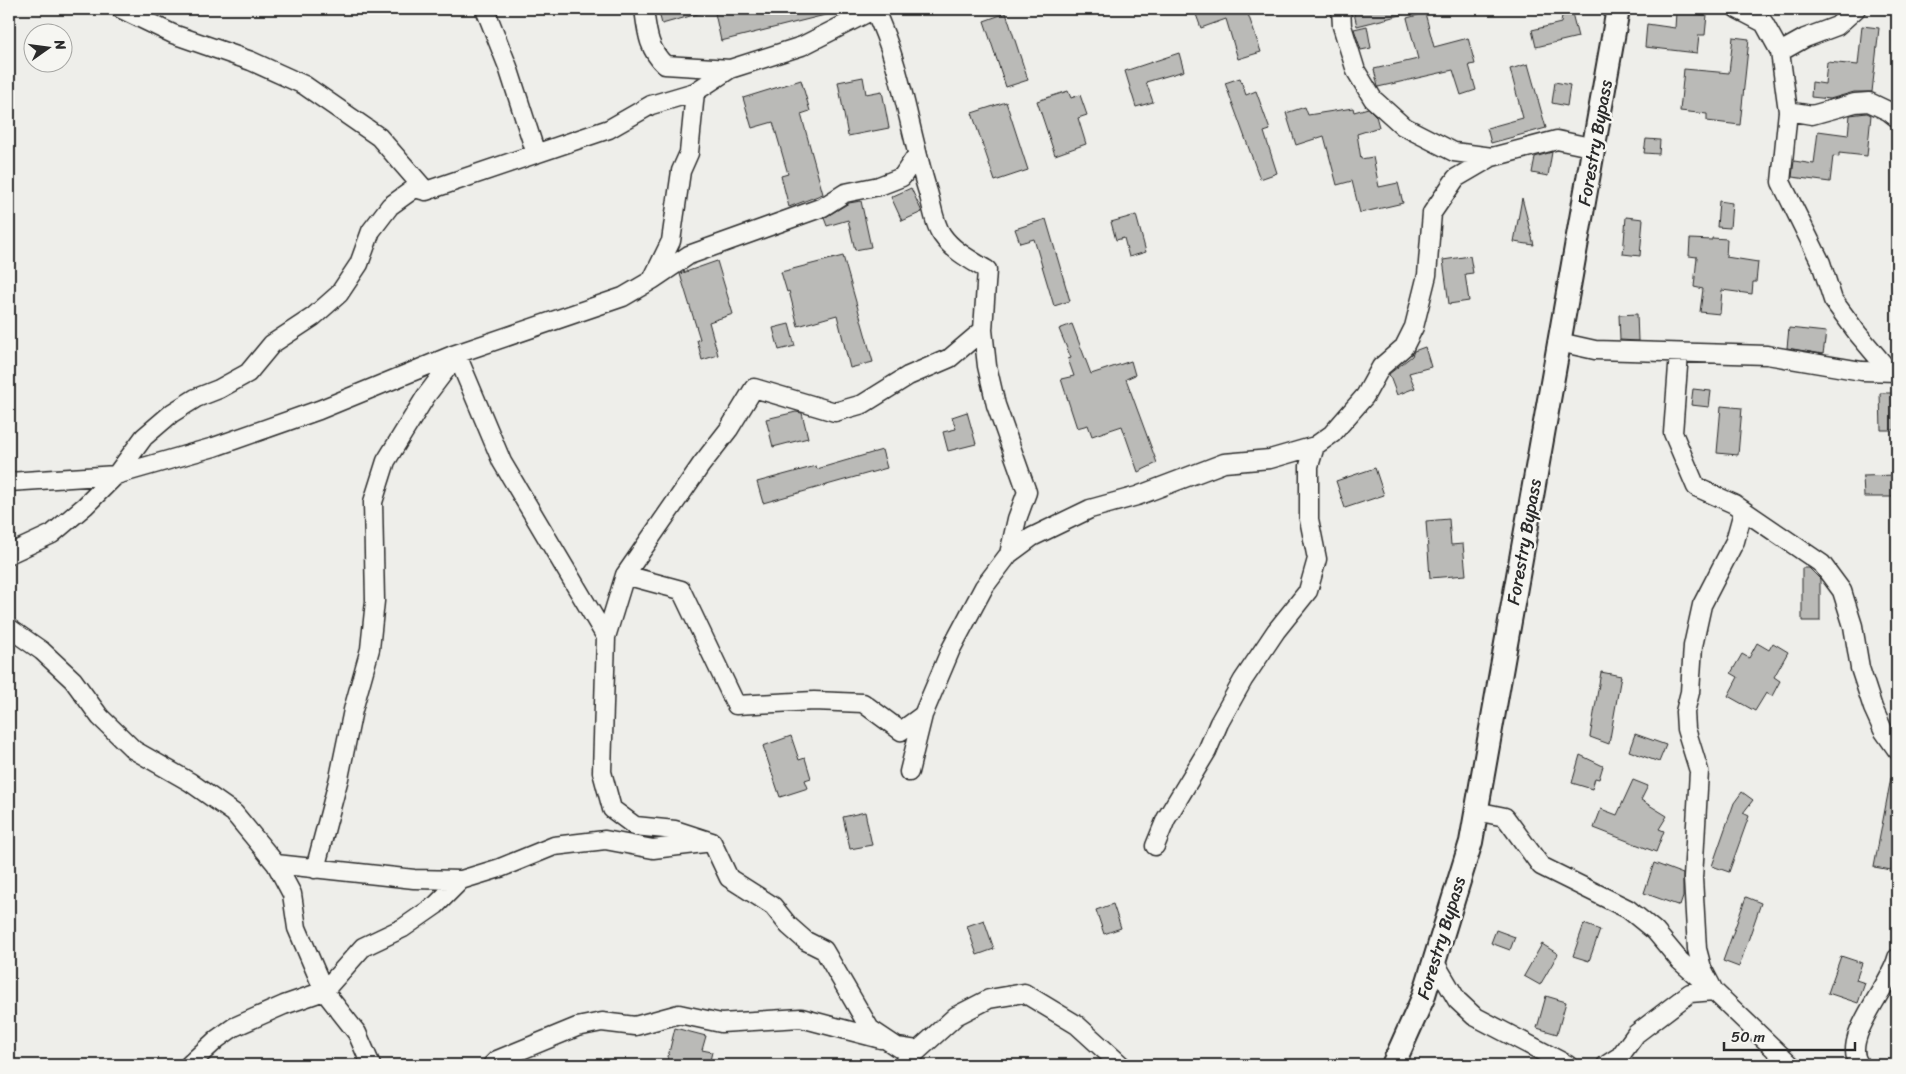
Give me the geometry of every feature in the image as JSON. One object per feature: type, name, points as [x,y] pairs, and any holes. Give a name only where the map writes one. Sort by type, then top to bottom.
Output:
[{"type":"street","points":[[121,9],[173,34],[250,61],[304,86],[379,137],[426,191]]},
{"type":"street","points":[[485,9],[508,67],[536,154]]},
{"type":"street","points":[[644,9],[648,39],[655,55],[665,65],[730,69]]},
{"type":"street","points":[[9,554],[52,534],[85,506],[116,475],[144,437],[172,412],[248,373],[272,344],[313,317],[339,294],[359,264],[371,231],[390,206],[415,188],[426,191],[609,129],[651,105],[696,92],[730,69],[802,46],[874,9],[881,24],[895,70],[916,156],[941,234],[956,251],[987,270],[983,330],[987,366],[996,405],[1027,492],[1017,519],[1009,554]]},
{"type":"street","points":[[1341,9],[1342,26],[1356,71],[1373,99],[1404,126],[1454,152],[1492,157]]},
{"type":"street","name":"Forestry Bypass","points":[[1393,1065],[1423,998],[1471,842],[1595,148],[1618,9]]},
{"type":"street","points":[[1737,9],[1764,23],[1780,52],[1788,111],[1782,182],[1821,263],[1833,300],[1894,372]]},
{"type":"street","points":[[1780,52],[1805,38],[1837,26],[1856,9]]},
{"type":"street","points":[[652,280],[671,241],[681,171],[689,153],[696,92]]},
{"type":"street","points":[[1788,111],[1812,115],[1855,103],[1869,102],[1888,111],[1897,118]]},
{"type":"street","points":[[909,772],[923,715],[950,650],[984,586],[1009,554],[1032,537],[1090,508],[1137,496],[1224,463],[1270,459],[1315,446],[1332,434],[1365,396],[1381,367],[1404,347],[1414,326],[1423,297],[1432,213],[1456,178],[1492,157],[1557,140],[1595,148]]},
{"type":"street","points":[[9,482],[116,475],[214,447],[319,410],[455,355],[623,296],[690,255],[823,207],[845,194],[879,186],[902,177],[916,156]]},
{"type":"street","points":[[917,1050],[897,1047],[870,1029],[824,950],[806,941],[788,926],[773,906],[729,878],[712,842],[675,830],[635,826],[612,809],[602,772],[606,638],[625,575],[701,465],[729,429],[754,388],[835,412],[862,404],[908,376],[950,358],[983,330]]},
{"type":"street","points":[[1559,342],[1595,350],[1767,355],[1862,371],[1894,372]]},
{"type":"street","points":[[1679,353],[1673,433],[1696,487],[1734,504],[1743,512],[1822,564],[1842,591],[1853,626],[1860,668],[1873,708],[1883,730],[1897,750]]},
{"type":"street","points":[[455,355],[502,462],[606,638]]},
{"type":"street","points":[[315,869],[339,778],[353,710],[370,648],[375,601],[372,502],[386,461],[426,396],[455,355]]},
{"type":"street","points":[[1155,846],[1166,819],[1207,751],[1219,723],[1243,680],[1276,631],[1308,591],[1317,559],[1309,519],[1309,466],[1315,446]]},
{"type":"street","points":[[1714,991],[1702,968],[1697,949],[1693,878],[1699,772],[1686,729],[1685,712],[1690,692],[1693,646],[1702,605],[1719,577],[1736,541],[1743,512]]},
{"type":"street","points":[[625,575],[681,590],[736,705],[814,701],[863,703],[901,731],[923,715]]},
{"type":"street","points":[[9,628],[42,651],[73,680],[100,717],[134,750],[190,782],[234,813],[276,864],[292,894],[297,928],[324,991],[357,1033],[371,1065]]},
{"type":"street","points":[[1476,811],[1505,817],[1541,866],[1628,909],[1655,931],[1680,961],[1791,1065]]},
{"type":"street","points":[[276,864],[414,879],[461,880],[500,868],[554,846],[605,840],[653,849],[712,842]]},
{"type":"street","points":[[189,1065],[216,1038],[234,1027],[284,1005],[324,991],[363,947],[403,928],[436,905],[461,880]]},
{"type":"street","points":[[1860,1065],[1854,1058],[1854,1043],[1866,1017],[1894,972],[1897,958]]},
{"type":"street","points":[[1434,961],[1457,1000],[1474,1016],[1568,1065]]},
{"type":"street","points":[[1606,1065],[1620,1056],[1636,1034],[1690,993],[1714,991]]},
{"type":"street","points":[[902,1065],[956,1016],[989,999],[1024,993],[1077,1025],[1121,1065]]},
{"type":"street","points":[[492,1065],[497,1060],[577,1027],[602,1022],[635,1026],[679,1014],[721,1023],[801,1018],[844,1031],[884,1040]]},
{"type":"building","points":[[658,9],[700,9],[701,13],[662,24]]},
{"type":"building","points":[[732,9],[828,9],[829,14],[721,41],[715,13]]},
{"type":"building","points":[[1194,9],[1249,9],[1247,11],[1261,52],[1238,59],[1226,19],[1201,28]]},
{"type":"building","points":[[1353,9],[1405,9],[1405,14],[1357,26]]},
{"type":"building","points":[[1563,9],[1571,9],[1578,37],[1536,47],[1532,30],[1561,23]]},
{"type":"building","points":[[1676,12],[1707,15],[1705,35],[1699,35],[1697,53],[1645,47],[1647,24],[1675,28]]},
{"type":"building","points":[[1006,13],[1028,80],[1006,87],[984,21]]},
{"type":"building","points":[[1425,13],[1434,47],[1468,38],[1475,64],[1469,65],[1476,90],[1461,95],[1453,70],[1378,87],[1374,69],[1418,59],[1407,18]]},
{"type":"building","points":[[1367,26],[1371,48],[1361,50],[1354,29]]},
{"type":"building","points":[[1862,26],[1879,28],[1872,92],[1854,92],[1830,99],[1811,97],[1812,82],[1825,84],[1827,62],[1858,65]]},
{"type":"building","points":[[1733,37],[1749,39],[1740,125],[1707,121],[1707,114],[1680,111],[1684,69],[1729,73]]},
{"type":"building","points":[[1179,53],[1184,71],[1146,82],[1153,102],[1136,107],[1125,71]]},
{"type":"building","points":[[1528,64],[1546,128],[1491,143],[1487,128],[1523,118],[1510,69]]},
{"type":"building","points":[[863,77],[866,94],[882,91],[889,128],[848,136],[838,82]]},
{"type":"building","points":[[1240,78],[1246,95],[1256,91],[1270,130],[1264,132],[1277,173],[1260,179],[1225,83]]},
{"type":"building","points":[[801,80],[810,111],[801,114],[823,194],[789,207],[781,176],[788,174],[773,122],[752,128],[743,98]]},
{"type":"building","points":[[1555,82],[1570,85],[1567,106],[1552,103]]},
{"type":"building","points":[[1068,91],[1071,98],[1080,95],[1087,115],[1078,118],[1086,144],[1055,155],[1037,101]]},
{"type":"building","points":[[1006,102],[1028,170],[995,181],[972,113]]},
{"type":"building","points":[[1305,107],[1308,115],[1353,108],[1354,112],[1368,108],[1376,116],[1379,127],[1357,134],[1361,159],[1373,157],[1379,187],[1398,183],[1403,203],[1360,213],[1352,181],[1337,185],[1324,136],[1296,145],[1286,113]]},
{"type":"building","points":[[1867,113],[1871,115],[1867,156],[1839,153],[1839,157],[1833,156],[1830,182],[1792,177],[1794,161],[1814,164],[1818,131],[1848,135],[1850,115]]},
{"type":"building","points":[[1646,139],[1660,140],[1659,154],[1644,153]]},
{"type":"building","points":[[1552,152],[1548,176],[1532,173],[1535,157]]},
{"type":"building","points":[[911,188],[922,212],[902,221],[891,197]]},
{"type":"building","points":[[1522,198],[1534,245],[1514,242]]},
{"type":"building","points":[[861,201],[871,247],[855,250],[848,220],[827,226],[824,218],[849,203]]},
{"type":"building","points":[[1719,201],[1732,203],[1730,228],[1717,227]]},
{"type":"building","points":[[1136,215],[1146,252],[1129,257],[1124,238],[1116,240],[1111,222]]},
{"type":"building","points":[[1626,217],[1643,219],[1640,256],[1623,254]]},
{"type":"building","points":[[1046,219],[1070,301],[1054,306],[1034,239],[1020,243],[1015,229]]},
{"type":"building","points":[[1712,238],[1727,239],[1726,257],[1758,262],[1756,282],[1753,282],[1752,294],[1722,290],[1720,314],[1700,312],[1703,289],[1694,287],[1697,257],[1689,256],[1690,239],[1712,240]]},
{"type":"building","points":[[843,256],[873,362],[850,368],[837,315],[798,326],[789,291],[787,292],[781,272]]},
{"type":"building","points":[[1470,256],[1473,273],[1465,274],[1469,301],[1449,304],[1443,260]]},
{"type":"building","points":[[717,261],[733,314],[709,322],[718,355],[702,360],[697,340],[700,339],[680,274]]},
{"type":"building","points":[[1637,314],[1638,341],[1620,340],[1619,315]]},
{"type":"building","points":[[789,324],[795,346],[779,350],[773,328]]},
{"type":"building","points":[[1072,324],[1091,374],[1131,361],[1135,375],[1126,379],[1157,463],[1138,472],[1122,426],[1092,436],[1088,425],[1077,428],[1061,379],[1074,376],[1068,359],[1071,358],[1059,329]]},
{"type":"building","points":[[1789,328],[1826,332],[1823,354],[1787,348]]},
{"type":"building","points":[[1425,347],[1431,367],[1409,373],[1415,388],[1397,395],[1389,374],[1412,356],[1414,351]]},
{"type":"building","points":[[1693,389],[1711,391],[1709,407],[1691,405]]},
{"type":"building","points":[[1880,393],[1897,393],[1897,430],[1881,430]]},
{"type":"building","points":[[1721,406],[1742,408],[1738,455],[1717,453]]},
{"type":"building","points":[[796,412],[802,413],[808,438],[773,447],[766,419]]},
{"type":"building","points":[[967,412],[976,444],[948,451],[943,432],[956,429],[952,417]]},
{"type":"building","points":[[882,450],[887,468],[763,503],[757,482],[816,466],[817,469]]},
{"type":"building","points":[[1375,468],[1384,495],[1345,508],[1336,481]]},
{"type":"building","points":[[1897,475],[1897,497],[1864,497],[1863,476]]},
{"type":"building","points":[[1449,519],[1451,545],[1463,544],[1466,575],[1430,578],[1426,521]]},
{"type":"building","points":[[1802,568],[1809,568],[1820,579],[1820,621],[1802,621]]},
{"type":"building","points":[[1757,643],[1769,650],[1773,643],[1788,652],[1774,677],[1780,681],[1772,696],[1766,693],[1755,711],[1728,696],[1738,677],[1731,673],[1742,654],[1749,658]]},
{"type":"building","points":[[1601,672],[1621,676],[1609,744],[1590,737]]},
{"type":"building","points":[[1635,734],[1666,745],[1659,762],[1629,751]]},
{"type":"building","points":[[791,736],[799,760],[805,758],[811,778],[805,780],[808,788],[780,797],[763,746]]},
{"type":"building","points":[[1580,755],[1603,766],[1599,779],[1595,778],[1592,789],[1572,783]]},
{"type":"building","points":[[1891,778],[1897,779],[1897,836],[1891,870],[1874,867]]},
{"type":"building","points":[[1633,780],[1648,786],[1641,800],[1667,816],[1659,829],[1664,831],[1656,852],[1594,828],[1601,809],[1617,815]]},
{"type":"building","points":[[1742,792],[1753,800],[1743,813],[1749,816],[1729,872],[1712,866],[1734,803]]},
{"type":"building","points":[[865,812],[872,845],[850,849],[843,817]]},
{"type":"building","points":[[1654,863],[1683,874],[1683,897],[1680,906],[1644,893]]},
{"type":"building","points":[[1746,897],[1761,903],[1739,967],[1723,961]]},
{"type":"building","points":[[1113,904],[1121,928],[1104,934],[1096,910]]},
{"type":"building","points":[[984,920],[994,949],[977,955],[967,926]]},
{"type":"building","points":[[1584,924],[1600,930],[1589,961],[1573,956]]},
{"type":"building","points":[[1496,930],[1515,937],[1510,950],[1491,943]]},
{"type":"building","points":[[1542,944],[1558,954],[1540,985],[1524,976]]},
{"type":"building","points":[[1841,956],[1862,963],[1856,980],[1865,983],[1858,1003],[1828,993]]},
{"type":"building","points":[[1546,996],[1566,1002],[1557,1034],[1537,1028]]},
{"type":"building","points":[[675,1028],[706,1036],[702,1050],[712,1052],[709,1065],[666,1065]]}]
